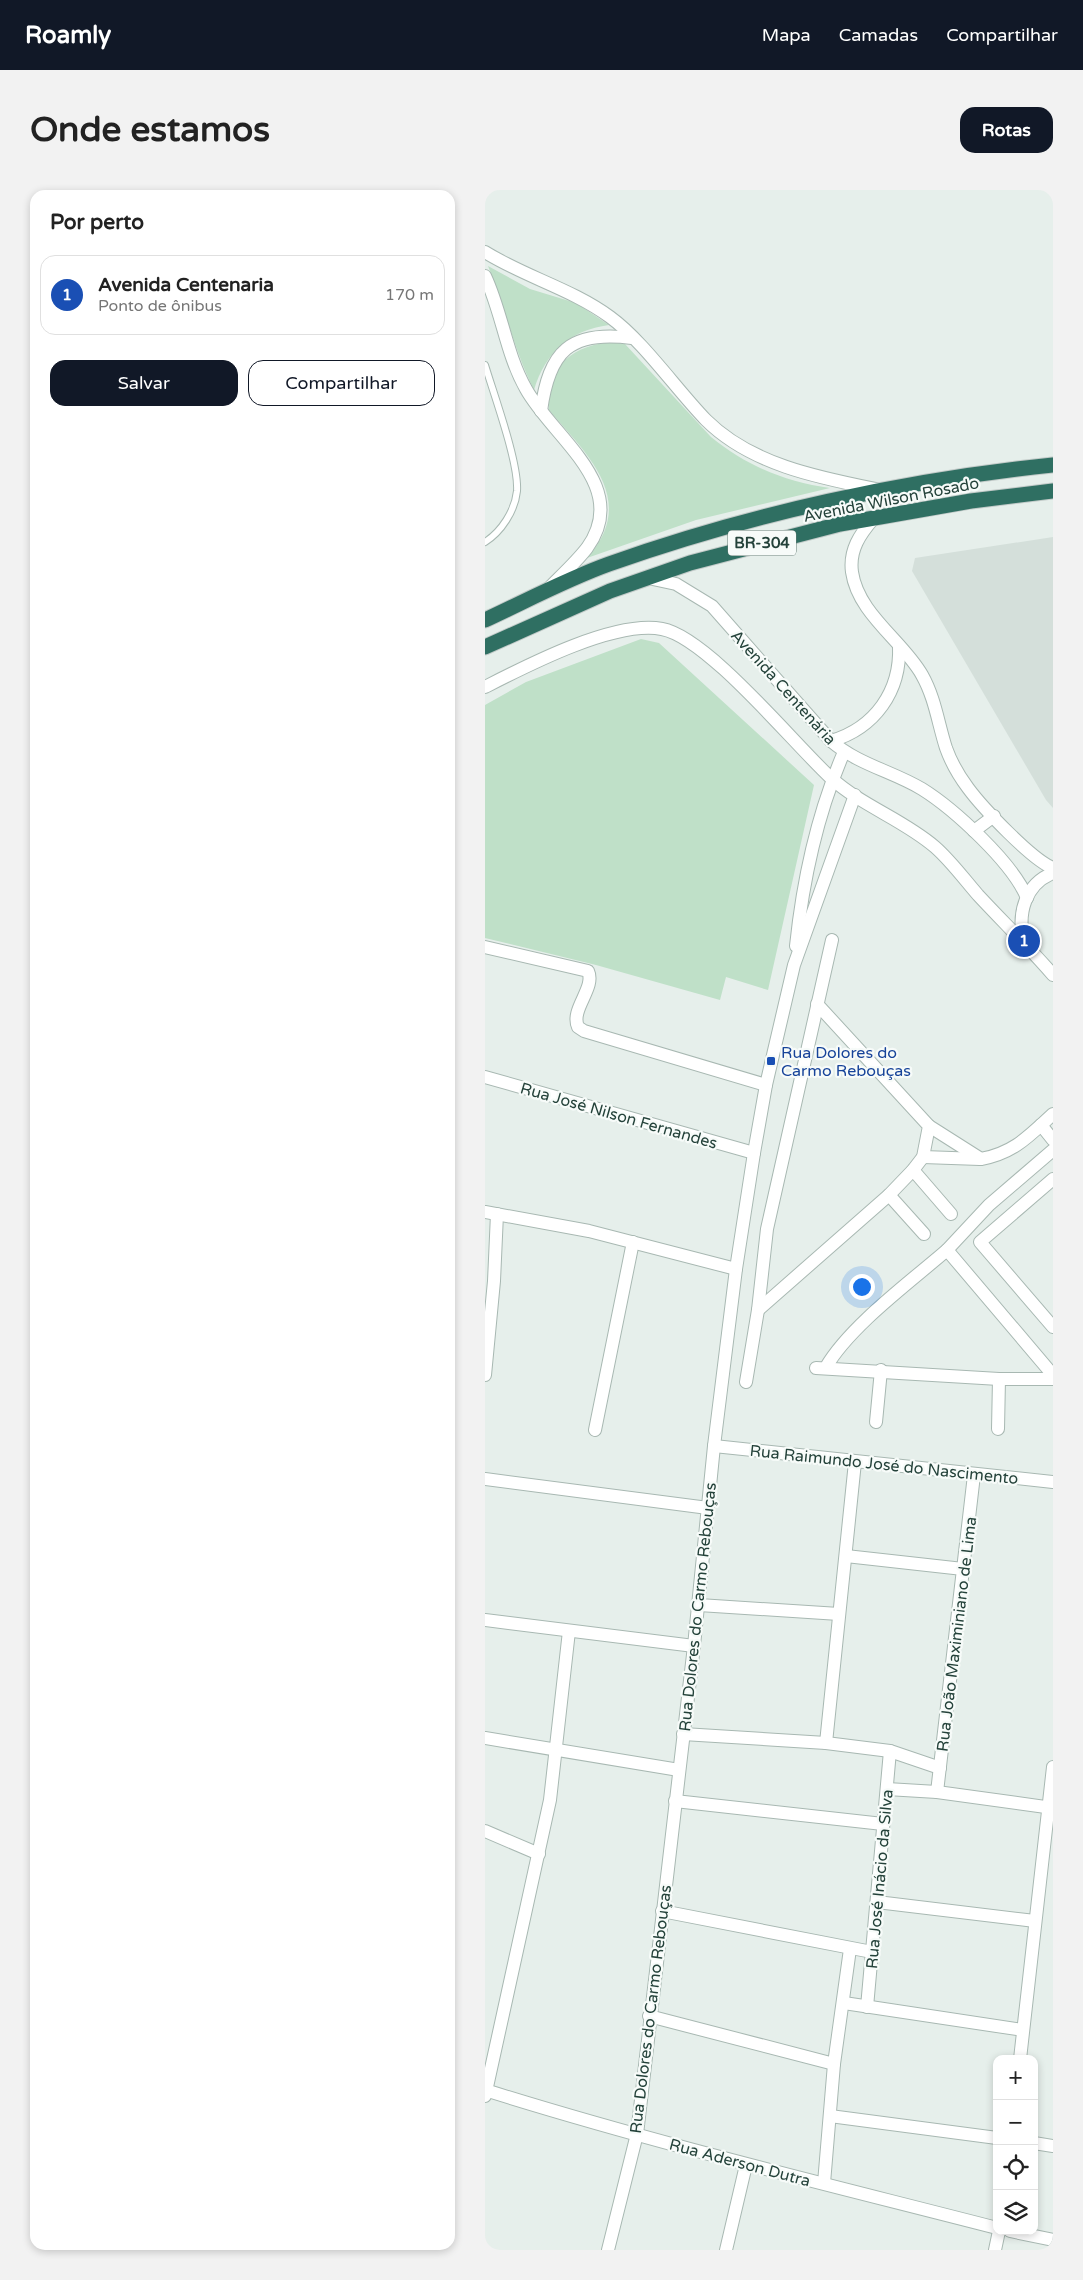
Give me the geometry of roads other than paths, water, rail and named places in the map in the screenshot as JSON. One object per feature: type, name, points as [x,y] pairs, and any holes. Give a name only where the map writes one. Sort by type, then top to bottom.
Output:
[{"type":"highway","name":"Avenida Wilson Rosado","points":[[485,620],[608,564],[707,532],[819,504],[885,491],[1016,469],[1053,465]]},
{"type":"highway","name":"Avenida Wilson Rosado","points":[[485,647],[610,591],[690,563],[748,547],[874,518],[971,501],[1053,491]]},
{"type":"street","points":[[485,252],[593,306],[612,318],[707,420],[727,438],[762,456],[826,479],[885,491]]},
{"type":"street","points":[[485,276],[493,293],[516,368],[526,390],[594,479],[601,498],[602,514],[598,530],[587,548],[546,592]]},
{"type":"street","points":[[541,412],[544,387],[552,365],[570,347],[593,336],[632,338]]},
{"type":"street","points":[[874,518],[858,536],[853,553],[852,572],[856,586],[865,604],[922,674],[930,692],[946,748],[955,768],[968,788],[1034,856],[1053,868]]},
{"type":"street","name":"Avenida Centenária","points":[[649,578],[676,584],[712,606],[831,741],[844,752],[923,790],[974,831],[1021,883],[1027,898]]},
{"type":"street","points":[[485,687],[530,664],[612,632],[642,627],[664,629],[682,637],[733,678],[832,779],[935,847],[1024,941],[1053,975]]},
{"type":"street","points":[[831,741],[858,731],[881,708],[892,692],[898,671],[899,646]]},
{"type":"street","name":"Rua Dolores do Carmo Rebouças","points":[[794,966],[800,907],[819,818],[832,779],[844,752]]},
{"type":"street","name":"Rua Dolores do Carmo Rebouças","points":[[608,2250],[637,2134],[649,2016],[699,1605],[714,1446],[736,1269],[754,1153],[766,1085],[794,966],[855,795]]},
{"type":"street","points":[[974,831],[994,816]]},
{"type":"street","points":[[1024,941],[1021,919],[1027,898],[1040,880],[1053,873]]},
{"type":"street","points":[[747,1382],[758,1310],[767,1229],[832,940]]},
{"type":"street","points":[[485,946],[588,971],[590,978],[576,1018],[578,1027],[584,1031],[766,1085]]},
{"type":"street","points":[[817,1004],[929,1126],[981,1159]]},
{"type":"street","name":"Rua José Nilson Fernandes","points":[[485,1077],[754,1153]]},
{"type":"street","points":[[923,1157],[981,1159],[998,1156],[1017,1146],[1053,1114]]},
{"type":"street","points":[[1041,1125],[1053,1140]]},
{"type":"street","points":[[758,1310],[889,1195],[913,1170],[923,1157],[929,1126]]},
{"type":"street","points":[[1053,1150],[989,1205],[947,1250],[857,1330],[821,1367],[999,1379],[1053,1379]]},
{"type":"street","points":[[913,1170],[951,1214]]},
{"type":"street","points":[[1053,1179],[980,1242],[1053,1328]]},
{"type":"street","points":[[889,1195],[924,1234]]},
{"type":"street","points":[[485,1375],[494,1281],[491,1213],[589,1231],[736,1269]]},
{"type":"street","points":[[595,1430],[633,1242]]},
{"type":"street","points":[[947,1250],[1053,1375]]},
{"type":"street","points":[[876,1422],[881,1370]]},
{"type":"street","points":[[998,1429],[999,1379]]},
{"type":"street","name":"Rua Raimundo José do Nascimento","points":[[714,1446],[1053,1482]]},
{"type":"street","points":[[826,1743],[855,1462]]},
{"type":"street","name":"Rua João Maximiniano de Lima","points":[[937,1792],[974,1475]]},
{"type":"street","points":[[485,1479],[708,1508]]},
{"type":"street","points":[[846,1556],[963,1569]]},
{"type":"street","points":[[699,1605],[839,1614]]},
{"type":"street","points":[[485,1620],[694,1646]]},
{"type":"street","points":[[485,2093],[550,1800],[569,1631]]},
{"type":"street","points":[[683,1734],[826,1743],[891,1751],[940,1768]]},
{"type":"street","points":[[485,1738],[679,1770]]},
{"type":"street","name":"Rua José Inácio da Silva","points":[[867,2007],[891,1751]]},
{"type":"street","points":[[1020,2055],[1050,1807],[1053,1767]]},
{"type":"street","points":[[887,1789],[937,1792],[1050,1807]]},
{"type":"street","points":[[675,1802],[883,1824]]},
{"type":"street","points":[[485,1831],[539,1854]]},
{"type":"street","points":[[877,1902],[1035,1921]]},
{"type":"street","points":[[662,1911],[872,1952]]},
{"type":"street","name":"Rua José Inácio da Silva","points":[[824,2183],[834,2064],[850,1949]]},
{"type":"street","points":[[844,2003],[1023,2030]]},
{"type":"street","points":[[649,2016],[834,2064]]},
{"type":"street","name":"Rua Aderson Dutra","points":[[485,2093],[746,2166],[824,2183],[993,2227]]},
{"type":"street","points":[[830,2116],[993,2137]]},
{"type":"street","points":[[1038,2144],[1053,2146]]},
{"type":"street","points":[[726,2250],[746,2166]]},
{"type":"street","points":[[995,2250],[998,2235]]},
{"type":"street","points":[[1029,2235],[1053,2240]]},
{"type":"lane","points":[[485,365],[513,462],[517,492],[508,518],[492,538],[485,542]]},
{"type":"place","name":"Avenida Centenaria","points":[[1024,941]]},
{"type":"place","name":"Rua Dolores do Carmo Rebouças","points":[[771,1061]]}]
